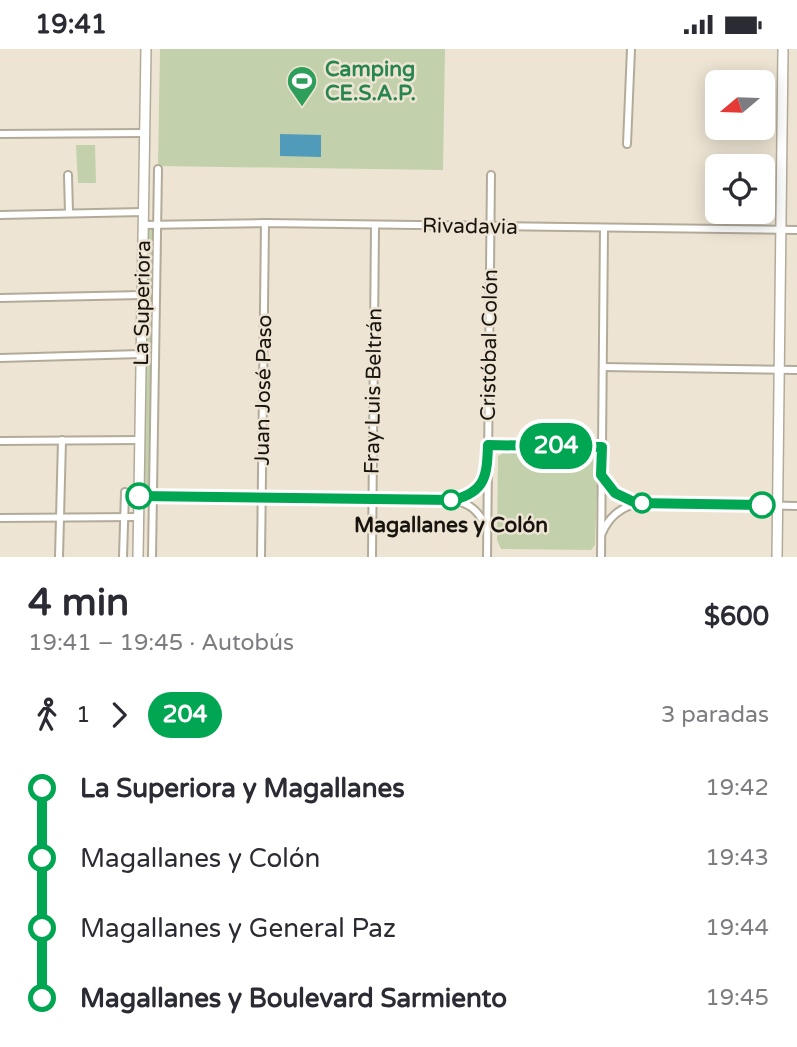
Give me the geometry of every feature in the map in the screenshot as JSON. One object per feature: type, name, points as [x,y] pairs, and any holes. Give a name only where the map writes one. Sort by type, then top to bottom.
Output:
[{"type":"main road","name":"La Superiora","points":[[138,557],[146,49]]},
{"type":"main road","points":[[777,557],[783,49]]},
{"type":"street","points":[[626,144],[631,49]]},
{"type":"street","points":[[0,134],[144,133]]},
{"type":"street","points":[[152,557],[158,169]]},
{"type":"street","points":[[68,175],[69,213]]},
{"type":"street","name":"Cristóbal Colón","points":[[487,557],[491,176]]},
{"type":"street","points":[[0,215],[143,212]]},
{"type":"street","name":"Rivadavia","points":[[143,225],[265,223],[797,230]]},
{"type":"street","name":"Juan José Paso","points":[[261,557],[265,223]]},
{"type":"street","name":"Fray Luis Beltrán","points":[[372,557],[375,225]]},
{"type":"street","points":[[601,557],[604,228]]},
{"type":"street","points":[[0,298],[142,295]]},
{"type":"street","points":[[0,358],[141,354]]},
{"type":"street","points":[[603,367],[797,370]]},
{"type":"street","points":[[59,557],[62,440]]},
{"type":"street","points":[[0,442],[139,440]]},
{"type":"street","points":[[488,445],[602,447]]},
{"type":"street","points":[[453,500],[471,495],[485,478],[488,467]]},
{"type":"street","points":[[601,475],[615,493],[636,503]]},
{"type":"street","points":[[123,557],[125,492]]},
{"type":"street","points":[[139,496],[453,500],[464,502],[473,508],[487,529]]},
{"type":"street","points":[[601,535],[614,514],[636,503],[797,506]]},
{"type":"street","points":[[0,519],[138,517]]},
{"type":"green space","name":"Camping CE.S.A.P.","points":[[160,49],[445,49],[443,170],[158,166]]},
{"type":"green space","points":[[76,145],[95,145],[96,183],[78,183]]},
{"type":"green space","points":[[148,229],[154,230],[149,489],[143,491]]},
{"type":"green space","points":[[505,452],[591,454],[598,457],[595,545],[591,550],[501,549],[497,540],[498,456]]},
{"type":"water","points":[[280,134],[321,135],[321,157],[280,156]]},
{"type":"bus line","name":"204","points":[[139,496],[453,500],[471,495],[485,478],[488,445],[602,447],[601,475],[615,493],[636,503],[762,505]]},
{"type":"place","name":"Camping CE.S.A.P.","points":[[302,108]]},
{"type":"place","name":"Magallanes y Colón","points":[[451,500]]}]
